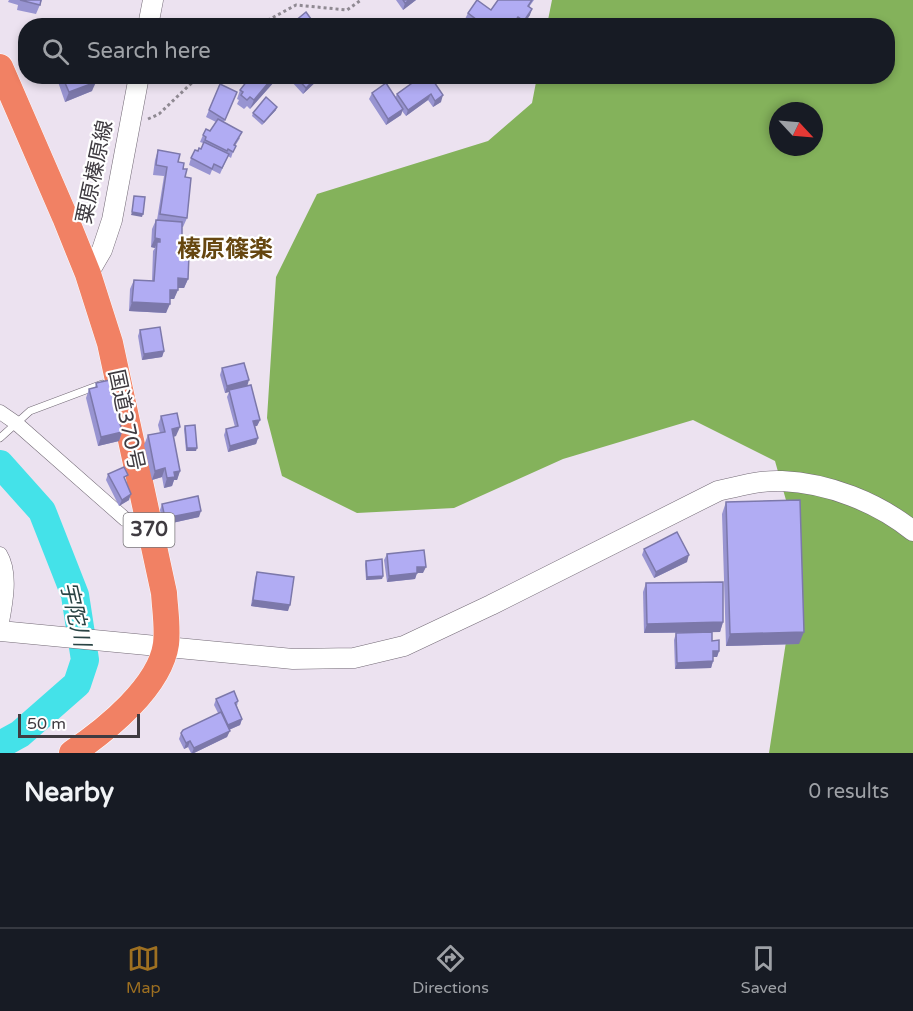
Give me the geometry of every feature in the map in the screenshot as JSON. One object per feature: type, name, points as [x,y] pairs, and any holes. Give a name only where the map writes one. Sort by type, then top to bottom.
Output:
[{"type":"highway","name":"国道370号","points":[[0,67],[88,274],[110,343],[164,593],[167,626],[165,647],[157,669],[135,702],[104,731],[72,753]]},
{"type":"street","points":[[150,18],[153,0]]},
{"type":"street","name":"粟原榛原線","points":[[88,274],[102,250],[112,220],[138,84]]},
{"type":"street","points":[[0,412],[13,426],[124,519],[149,532]]},
{"type":"street","points":[[0,554],[5,562],[6,592],[3,632],[293,659],[354,658],[404,646],[718,491],[750,483],[780,480],[815,484],[863,501],[900,521],[913,531]]},
{"type":"lane","points":[[0,438],[30,411],[117,379]]},
{"type":"path","points":[[272,18],[296,5],[347,10],[361,0]]},
{"type":"path","points":[[130,127],[159,114],[191,84]]},
{"type":"green space","points":[[552,0],[913,0],[913,753],[769,753],[800,550],[775,461],[693,420],[563,459],[454,508],[357,513],[282,476],[267,418],[276,277],[317,194],[488,141],[532,103],[536,84],[895,84],[895,18],[548,18]]},
{"type":"building","points":[[20,0],[41,0],[40,5]]},
{"type":"building","points":[[477,0],[491,10],[498,0],[532,0],[528,6],[532,9],[526,18],[475,18],[468,13]]},
{"type":"building","points":[[306,12],[310,18],[299,18]]},
{"type":"building","points":[[66,84],[91,84],[69,92]]},
{"type":"building","points":[[220,84],[237,92],[225,120],[209,110]]},
{"type":"building","points":[[245,84],[267,84],[254,100],[250,97],[247,100],[241,95],[243,92],[240,90]]},
{"type":"building","points":[[387,84],[403,109],[388,119],[372,93]]},
{"type":"building","points":[[411,84],[435,84],[443,95],[435,101],[431,94],[408,110],[397,94]]},
{"type":"building","points":[[266,97],[277,107],[264,122],[253,113]]},
{"type":"building","points":[[218,119],[242,132],[234,145],[236,146],[233,152],[205,140],[206,137],[203,135],[206,129],[210,131]]},
{"type":"building","points":[[204,142],[229,154],[222,168],[214,164],[212,169],[191,158],[195,150],[201,149]]},
{"type":"building","points":[[158,150],[180,154],[178,162],[184,163],[183,169],[187,169],[185,177],[191,178],[187,218],[160,214],[167,167],[156,165]]},
{"type":"building","points":[[134,196],[145,197],[143,214],[132,212]]},
{"type":"building","points":[[156,220],[182,222],[182,255],[189,255],[188,279],[178,278],[178,290],[170,290],[170,304],[132,302],[134,280],[154,281],[157,242],[160,242],[160,239],[155,238]]},
{"type":"building","points":[[160,327],[164,351],[144,354],[140,330]]},
{"type":"building","points":[[244,363],[249,380],[227,386],[222,368]]},
{"type":"building","points":[[110,380],[122,432],[101,437],[89,389],[97,387],[96,383]]},
{"type":"building","points":[[251,385],[260,420],[253,421],[258,438],[230,446],[226,429],[238,426],[229,390]]},
{"type":"building","points":[[177,413],[180,427],[172,429],[180,471],[174,472],[175,477],[167,478],[165,468],[155,471],[148,435],[165,432],[161,416]]},
{"type":"building","points":[[195,425],[197,448],[187,448],[185,426]]},
{"type":"building","points":[[124,467],[128,475],[124,477],[131,494],[122,500],[108,474]]},
{"type":"building","points":[[198,496],[201,511],[165,518],[162,504]]},
{"type":"building","points":[[800,500],[804,632],[730,634],[726,502]]},
{"type":"building","points":[[677,532],[689,555],[656,572],[644,549]]},
{"type":"building","points":[[424,550],[426,567],[417,567],[417,573],[389,576],[387,554]]},
{"type":"building","points":[[382,559],[383,576],[367,577],[366,561]]},
{"type":"building","points":[[257,572],[294,577],[290,605],[253,600]]},
{"type":"building","points":[[723,582],[723,622],[647,624],[646,583]]},
{"type":"building","points":[[712,632],[712,641],[719,640],[719,651],[713,651],[713,661],[677,663],[676,633]]},
{"type":"building","points":[[234,691],[238,701],[235,703],[242,719],[228,725],[216,699]]},
{"type":"building","points":[[221,712],[230,731],[194,748],[190,741],[186,743],[181,733],[183,730]]},
{"type":"waterway","name":"宇陀川","points":[[0,464],[42,511],[75,595],[85,660],[77,684],[20,734],[0,745]]},
{"type":"district","name":"榛原篠楽","points":[[225,249]]}]
